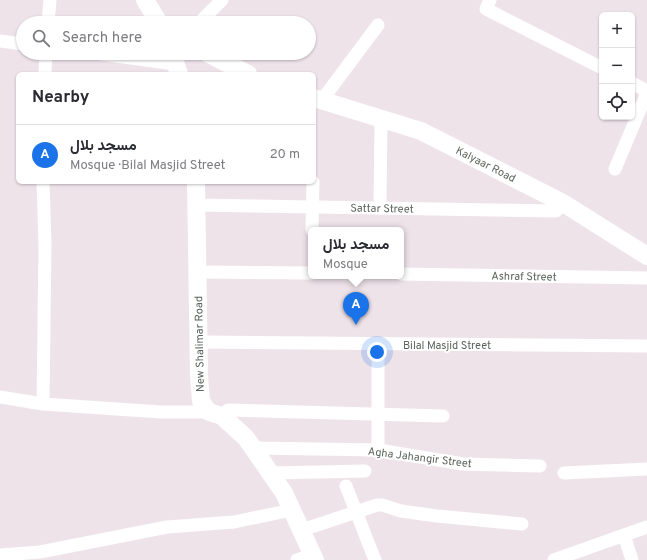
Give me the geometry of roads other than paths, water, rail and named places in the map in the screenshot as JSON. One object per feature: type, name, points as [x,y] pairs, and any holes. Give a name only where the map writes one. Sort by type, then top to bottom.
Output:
[{"type":"street","points":[[49,16],[50,0]]},
{"type":"street","points":[[145,0],[155,16]]},
{"type":"street","points":[[206,16],[222,0]]},
{"type":"street","points":[[490,0],[486,8],[599,66]]},
{"type":"street","points":[[317,99],[378,25]]},
{"type":"street","points":[[0,41],[16,43]]},
{"type":"street","points":[[45,72],[46,60]]},
{"type":"street","points":[[146,60],[175,64]]},
{"type":"street","points":[[221,60],[244,72]]},
{"type":"street","points":[[615,170],[647,92],[634,84]]},
{"type":"street","name":"Kalyaar Road","points":[[317,99],[421,131],[563,203],[647,256]]},
{"type":"street","points":[[380,208],[381,118]]},
{"type":"street","points":[[43,184],[45,244],[43,404]]},
{"type":"street","name":"New Shalimar Road","points":[[196,184],[201,401],[246,438],[284,493],[302,530],[308,558]]},
{"type":"street","points":[[312,227],[313,184]]},
{"type":"street","name":"Sattar Street","points":[[197,205],[556,212],[563,203]]},
{"type":"street","points":[[198,272],[308,273]]},
{"type":"street","name":"Ashraf Street","points":[[404,274],[647,278]]},
{"type":"street","name":"Bilal Masjid Street","points":[[199,342],[647,346]]},
{"type":"street","points":[[378,344],[378,450]]},
{"type":"street","points":[[0,397],[43,404],[215,414],[228,410],[443,416]]},
{"type":"street","name":"Agha Jahangir Street","points":[[253,448],[378,450],[463,464],[540,466]]},
{"type":"street","points":[[564,473],[647,469]]},
{"type":"street","points":[[270,473],[365,471]]},
{"type":"street","points":[[346,486],[375,560]]},
{"type":"street","points":[[302,530],[377,505],[382,505],[401,511],[437,516],[522,524]]},
{"type":"street","points":[[0,555],[41,556],[167,527],[234,522],[292,510]]},
{"type":"street","points":[[554,560],[647,527]]},
{"type":"street","points":[[624,535],[632,560]]},
{"type":"place","name":"مسجد بلال","points":[[356,325]]}]
